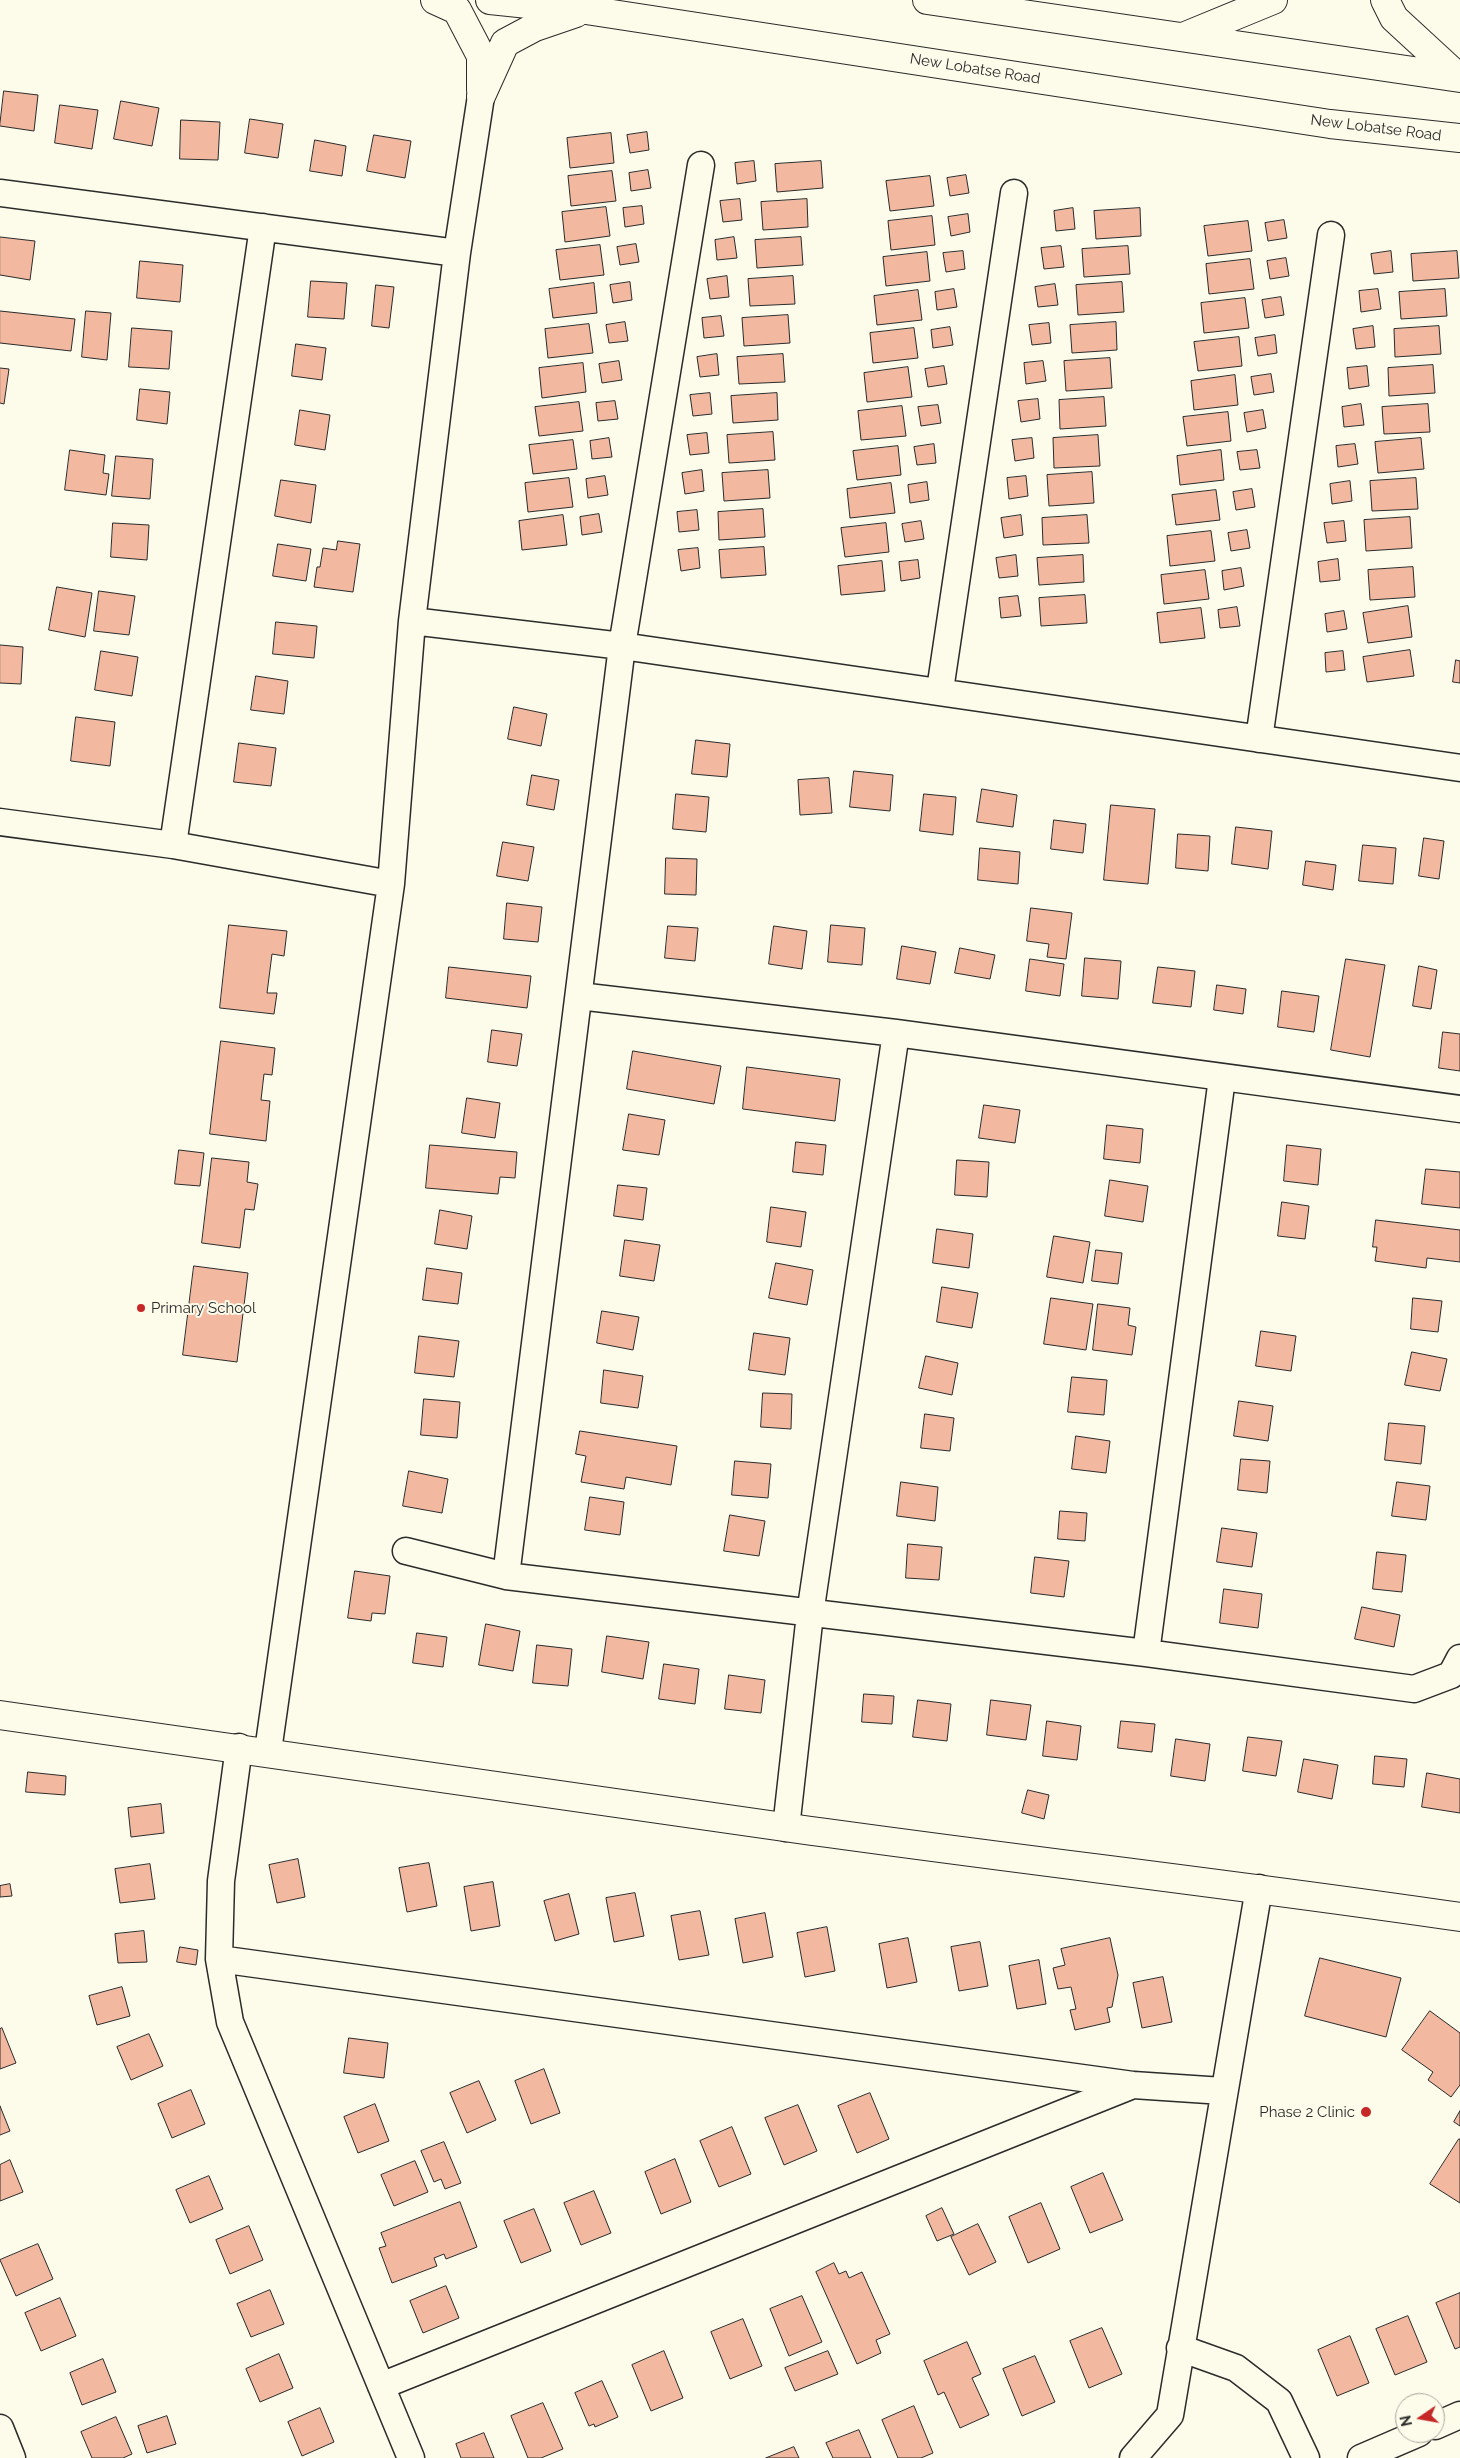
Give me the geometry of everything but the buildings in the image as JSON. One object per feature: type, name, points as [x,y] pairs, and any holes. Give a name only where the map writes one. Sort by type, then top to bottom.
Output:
[{"type":"main road","points":[[435,0],[457,10],[482,56],[481,96]]},
{"type":"main road","name":"New Lobatse Road","points":[[490,0],[586,10],[1330,124],[1460,138]]},
{"type":"main road","points":[[927,0],[1459,77]]},
{"type":"main road","points":[[1182,37],[1273,0]]},
{"type":"main road","points":[[1385,0],[1394,18],[1459,77]]},
{"type":"main road","points":[[481,96],[505,43],[535,27],[586,10]]},
{"type":"main road","points":[[0,1715],[268,1751],[786,1828],[1259,1888],[1460,1917]]},
{"type":"street","points":[[268,1751],[391,884],[412,621],[458,253],[481,96]]},
{"type":"street","points":[[506,1576],[622,646],[700,165]]},
{"type":"street","points":[[0,193],[458,253]]},
{"type":"street","points":[[940,690],[1014,193]]},
{"type":"street","points":[[173,845],[263,227]]},
{"type":"street","points":[[1259,739],[1331,235]]},
{"type":"street","points":[[412,621],[622,646],[940,690],[1460,768]]},
{"type":"street","points":[[0,822],[173,845],[391,884]]},
{"type":"street","points":[[579,996],[896,1033],[1460,1109]]},
{"type":"street","points":[[786,1828],[810,1614],[896,1033]]},
{"type":"street","points":[[1146,1653],[1222,1078]]},
{"type":"street","points":[[406,1551],[506,1576],[1146,1653],[1414,1690],[1451,1675],[1460,1658]]},
{"type":"street","points":[[239,1747],[221,1881],[219,1959],[230,2022],[412,2458]]},
{"type":"street","points":[[1133,2458],[1170,2415],[1223,2091],[1259,1888]]},
{"type":"street","points":[[219,1959],[1133,2085],[1223,2091]]},
{"type":"street","points":[[381,2386],[1133,2085]]},
{"type":"street","points":[[1180,2348],[1236,2368],[1279,2401],[1306,2458]]},
{"type":"street","points":[[1445,2422],[1460,2415]]},
{"type":"street","points":[[0,2428],[12,2458]]},
{"type":"street","points":[[1361,2458],[1395,2443]]},
{"type":"place","name":"Primary School","points":[[141,1308]]},
{"type":"place","name":"Phase 2 Clinic","points":[[1366,2112]]}]
